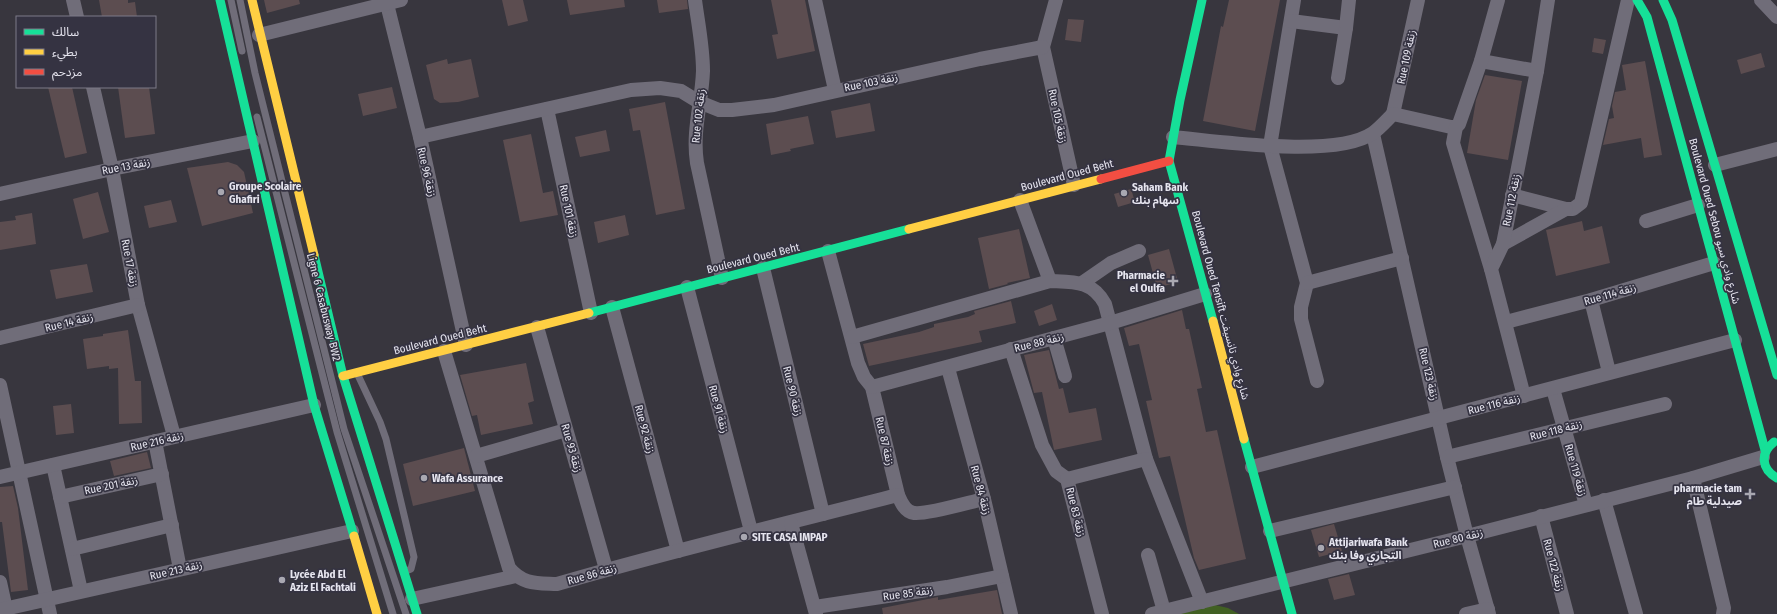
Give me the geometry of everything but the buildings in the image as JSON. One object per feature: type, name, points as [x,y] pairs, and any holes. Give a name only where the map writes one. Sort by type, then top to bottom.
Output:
[{"type":"street","points":[[74,0],[77,16]]},
{"type":"street","points":[[220,0],[314,405],[377,614]]},
{"type":"street","points":[[252,0],[259,35],[343,376],[417,614]]},
{"type":"street","points":[[259,35],[387,2],[401,0]]},
{"type":"street","name":"Rue 102 زنقة","points":[[695,0],[703,71],[694,146],[722,278]]},
{"type":"street","points":[[816,0],[835,90]]},
{"type":"street","points":[[1043,47],[1056,0]]},
{"type":"street","name":"Boulevard Oued Tensift شارع وادي تانسيفت","points":[[1202,0],[1169,161],[1292,614]]},
{"type":"street","points":[[1294,0],[1270,146],[1308,282],[1301,307],[1301,319],[1318,381]]},
{"type":"street","points":[[1338,78],[1349,0]]},
{"type":"street","name":"Rue 109 زنقة","points":[[1393,114],[1418,0]]},
{"type":"street","points":[[1498,0],[1481,60],[1459,124],[1456,127],[1453,143],[1506,322],[1524,396]]},
{"type":"street","name":"Rue 112 زنقة","points":[[1491,269],[1503,244],[1537,72],[1548,0]]},
{"type":"street","points":[[1503,244],[1580,202],[1628,0]]},
{"type":"street","name":"Boulevard Oued Sebou شارع وادي سبو","points":[[1637,0],[1647,17],[1735,340],[1764,454],[1766,469],[1775,477]]},
{"type":"street","name":"Boulevard Oued Sebou شارع وادي سبو","points":[[1663,0],[1672,20],[1777,375]]},
{"type":"street","points":[[1761,0],[1777,17]]},
{"type":"street","name":"Rue 96 زنقة","points":[[387,2],[420,137],[466,345]]},
{"type":"street","points":[[1291,21],[1346,28]]},
{"type":"street","name":"Rue 103 زنقة","points":[[420,137],[631,90],[660,88],[681,91],[699,102],[719,110],[774,105],[835,90],[1043,47]]},
{"type":"street","name":"Rue 105 زنقة","points":[[1043,47],[1074,185]]},
{"type":"street","points":[[1481,60],[1537,72]]},
{"type":"street","name":"Rue 17 زنقة","points":[[94,88],[112,169],[138,305],[174,436]]},
{"type":"street","name":"Rue 101 زنقة","points":[[546,109],[591,313]]},
{"type":"street","points":[[1173,137],[1270,146],[1311,147],[1354,141],[1372,134],[1393,114],[1452,128],[1456,127]]},
{"type":"street","name":"Rue 123 زنقة","points":[[1372,134],[1447,457],[1467,536],[1489,612]]},
{"type":"street","name":"Rue 13 زنقة","points":[[0,194],[112,169],[253,142]]},
{"type":"street","points":[[1715,165],[1777,149]]},
{"type":"street","name":"Boulevard Oued Beht","points":[[343,376],[591,313],[1169,161]]},
{"type":"street","points":[[1512,195],[1569,209]]},
{"type":"street","points":[[1020,200],[1050,281]]},
{"type":"street","points":[[1646,221],[1698,205]]},
{"type":"street","name":"Rue 87 زنقة","points":[[828,251],[858,363],[864,377],[872,387],[898,495]]},
{"type":"street","points":[[1082,283],[1111,263],[1139,251]]},
{"type":"street","points":[[1308,282],[1402,258]]},
{"type":"street","name":"Rue 114 زنقة","points":[[1506,322],[1591,300],[1714,262]]},
{"type":"street","name":"Rue 90 زنقة","points":[[763,268],[823,514]]},
{"type":"street","points":[[852,337],[1050,281],[1082,283],[1102,297],[1146,459],[1202,602]]},
{"type":"street","name":"Rue 91 زنقة","points":[[687,287],[751,531]]},
{"type":"street","name":"Rue 88 زنقة","points":[[872,387],[948,368],[1011,349],[1110,323],[1205,294]]},
{"type":"street","points":[[1591,300],[1609,372]]},
{"type":"street","name":"Rue 14 زنقة","points":[[0,338],[138,305]]},
{"type":"street","name":"Rue 92 زنقة","points":[[612,307],[678,551]]},
{"type":"street","name":"Rue 93 زنقة","points":[[537,327],[606,570]]},
{"type":"street","points":[[1054,338],[1066,376]]},
{"type":"street","name":"Rue 116 زنقة","points":[[1252,467],[1735,340]]},
{"type":"street","name":"Rue 83 زنقة","points":[[1011,349],[1042,445],[1056,471],[1067,479],[1102,614]]},
{"type":"street","points":[[412,599],[516,576],[509,568],[444,351]]},
{"type":"street","name":"Rue 84 زنقة","points":[[948,368],[984,499],[1011,614]]},
{"type":"street","points":[[0,385],[50,614]]},
{"type":"street","name":"Rue 119 زنقة","points":[[1553,389],[1586,505]]},
{"type":"street","name":"Rue 118 زنقة","points":[[1447,457],[1665,404]]},
{"type":"street","name":"Rue 216 زنقة","points":[[0,477],[314,405]]},
{"type":"street","points":[[476,456],[566,430]]},
{"type":"street","points":[[1764,454],[1770,444],[1777,440]]},
{"type":"street","points":[[155,441],[180,568]]},
{"type":"street","name":"Rue 80 زنقة","points":[[1158,612],[1467,536],[1693,478],[1764,454]]},
{"type":"street","points":[[1067,479],[1146,459]]},
{"type":"street","points":[[53,465],[81,591]]},
{"type":"street","name":"Rue 201 زنقة","points":[[60,497],[162,474]]},
{"type":"street","points":[[1775,477],[1777,489]]},
{"type":"street","points":[[1693,478],[1724,608],[1723,614]]},
{"type":"street","points":[[1270,531],[1455,487]]},
{"type":"street","points":[[898,495],[904,507],[913,513],[984,499]]},
{"type":"street","name":"Rue 86 زنقة","points":[[516,576],[523,580],[535,583],[557,584],[751,531],[791,523],[898,495]]},
{"type":"street","points":[[1604,500],[1636,614]]},
{"type":"street","name":"Rue 122 زنقة","points":[[1541,516],[1567,614]]},
{"type":"street","points":[[791,523],[815,610]]},
{"type":"street","points":[[72,550],[172,525]]},
{"type":"street","name":"Rue 213 زنقة","points":[[4,611],[47,599],[180,568],[352,531]]},
{"type":"street","points":[[1148,555],[1158,612]]},
{"type":"street","name":"Rue 85 زنقة","points":[[815,610],[1002,576]]},
{"type":"street","points":[[0,582],[4,611]]},
{"type":"street","points":[[1466,614],[1489,612]]},
{"type":"lane","points":[[231,0],[244,59]]},
{"type":"lane","name":"Ligne 6 Casabusway BW2","points":[[240,0],[255,73],[344,429],[406,614]]},
{"type":"lane","name":"Ligne 6 Casabusway BW2","points":[[256,112],[337,432],[393,614]]},
{"type":"lane","points":[[357,373],[378,417],[386,439],[412,550],[413,564],[411,569],[404,572]]},
{"type":"green space","points":[[1202,602],[1228,608],[1239,614],[1157,614]]},
{"type":"traffic: fast","points":[[220,0],[314,405],[354,536]]},
{"type":"traffic: fast","points":[[1202,0],[1180,100],[1169,161],[1213,321]]},
{"type":"traffic: fast","points":[[1637,0],[1647,17],[1765,450]]},
{"type":"traffic: fast","points":[[1663,0],[1672,20],[1777,375]]},
{"type":"traffic: fast","points":[[589,313],[909,229]]},
{"type":"traffic: fast","points":[[314,255],[343,376],[417,614]]},
{"type":"traffic: fast","points":[[1244,439],[1292,614]]},
{"type":"traffic: fast","points":[[1774,442],[1766,451],[1764,461],[1768,470],[1777,478]]},
{"type":"traffic: slow","points":[[252,0],[314,255]]},
{"type":"traffic: slow","points":[[909,229],[1101,179]]},
{"type":"traffic: slow","points":[[343,376],[589,313]]},
{"type":"traffic: slow","points":[[1213,321],[1244,439]]},
{"type":"traffic: slow","points":[[354,536],[377,614]]},
{"type":"traffic: jam","points":[[1101,179],[1169,161]]},
{"type":"place","name":"Groupe Scolaire Ghafiri","points":[[221,192]]},
{"type":"place","name":"Saham Bank سهام بنك","points":[[1124,193]]},
{"type":"place","name":"Pharmacie el Oulfa","points":[[1173,281]]},
{"type":"place","name":"Wafa Assurance","points":[[424,478]]},
{"type":"place","name":"pharmacie tam صيدلية طام","points":[[1750,494]]},
{"type":"place","name":"SITE CASA IMPAP","points":[[744,537]]},
{"type":"place","name":"Attijariwafa Bank التجاري وفا بنك","points":[[1321,548]]},
{"type":"place","name":"Lycée Abd El Aziz El Fachtali","points":[[282,580]]}]
